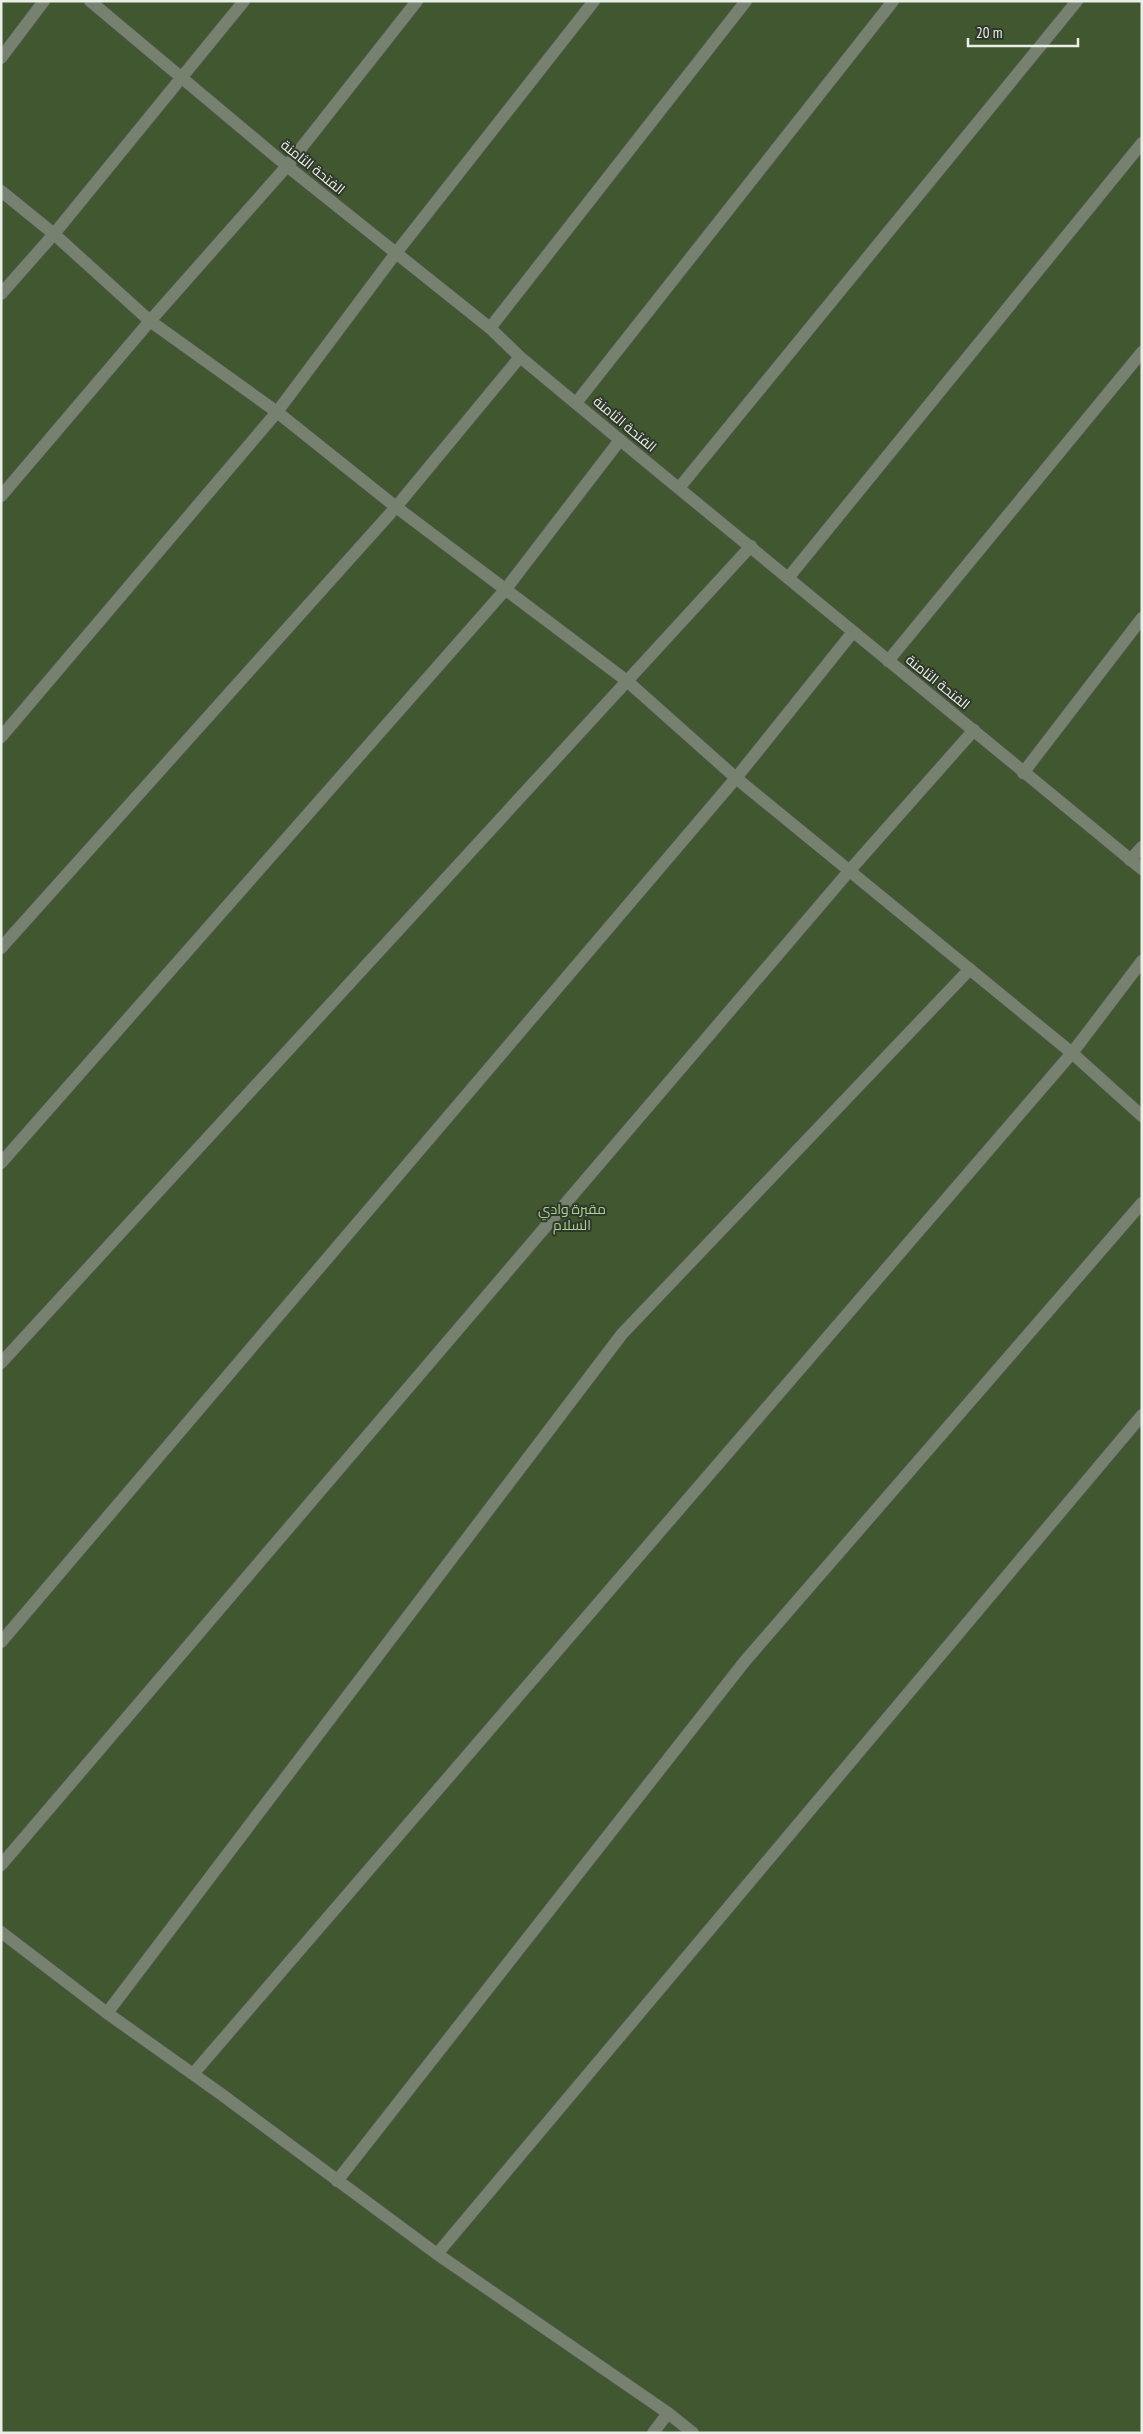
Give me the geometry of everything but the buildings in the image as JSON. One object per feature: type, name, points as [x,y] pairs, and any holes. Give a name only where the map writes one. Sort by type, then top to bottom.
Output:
[{"type":"lane","points":[[1,58],[44,1]]},
{"type":"lane","name":"الفتحة الثامنة","points":[[90,1],[287,166],[490,328],[520,357],[974,730],[1023,774],[1142,869]]},
{"type":"lane","points":[[1,294],[54,234],[244,1]]},
{"type":"lane","points":[[1,496],[150,321],[287,166],[417,1]]},
{"type":"lane","points":[[1,737],[277,412],[396,253],[594,1]]},
{"type":"lane","points":[[490,328],[746,1]]},
{"type":"lane","points":[[576,403],[893,1]]},
{"type":"lane","points":[[679,488],[1076,1]]},
{"type":"lane","points":[[788,578],[1142,143]]},
{"type":"lane","points":[[1,191],[54,234],[150,321],[277,412],[396,507],[627,681],[736,778],[1072,1053],[1142,1116]]},
{"type":"lane","points":[[888,661],[1142,352]]},
{"type":"lane","points":[[1,948],[396,507],[520,357]]},
{"type":"lane","points":[[1,1163],[505,590],[620,440]]},
{"type":"lane","points":[[1,1363],[751,546]]},
{"type":"lane","points":[[1023,774],[1142,618]]},
{"type":"lane","points":[[1,1642],[736,778],[853,632]]},
{"type":"lane","points":[[1,1864],[850,870],[974,730]]},
{"type":"lane","points":[[1130,860],[1142,846]]},
{"type":"lane","points":[[193,2074],[1072,1053],[1142,961]]},
{"type":"lane","points":[[107,2013],[622,1334],[970,969]]},
{"type":"lane","points":[[337,2181],[745,1661],[1142,1203]]},
{"type":"lane","points":[[437,2254],[1142,1415]]},
{"type":"lane","points":[[1,1932],[107,2013],[437,2254],[668,2413],[693,2433]]},
{"type":"lane","points":[[653,2433],[668,2413]]},
{"type":"green space","name":"مقبرة وادي السلام","points":[[1,1],[1142,1],[1142,2433],[1,2433]]}]
